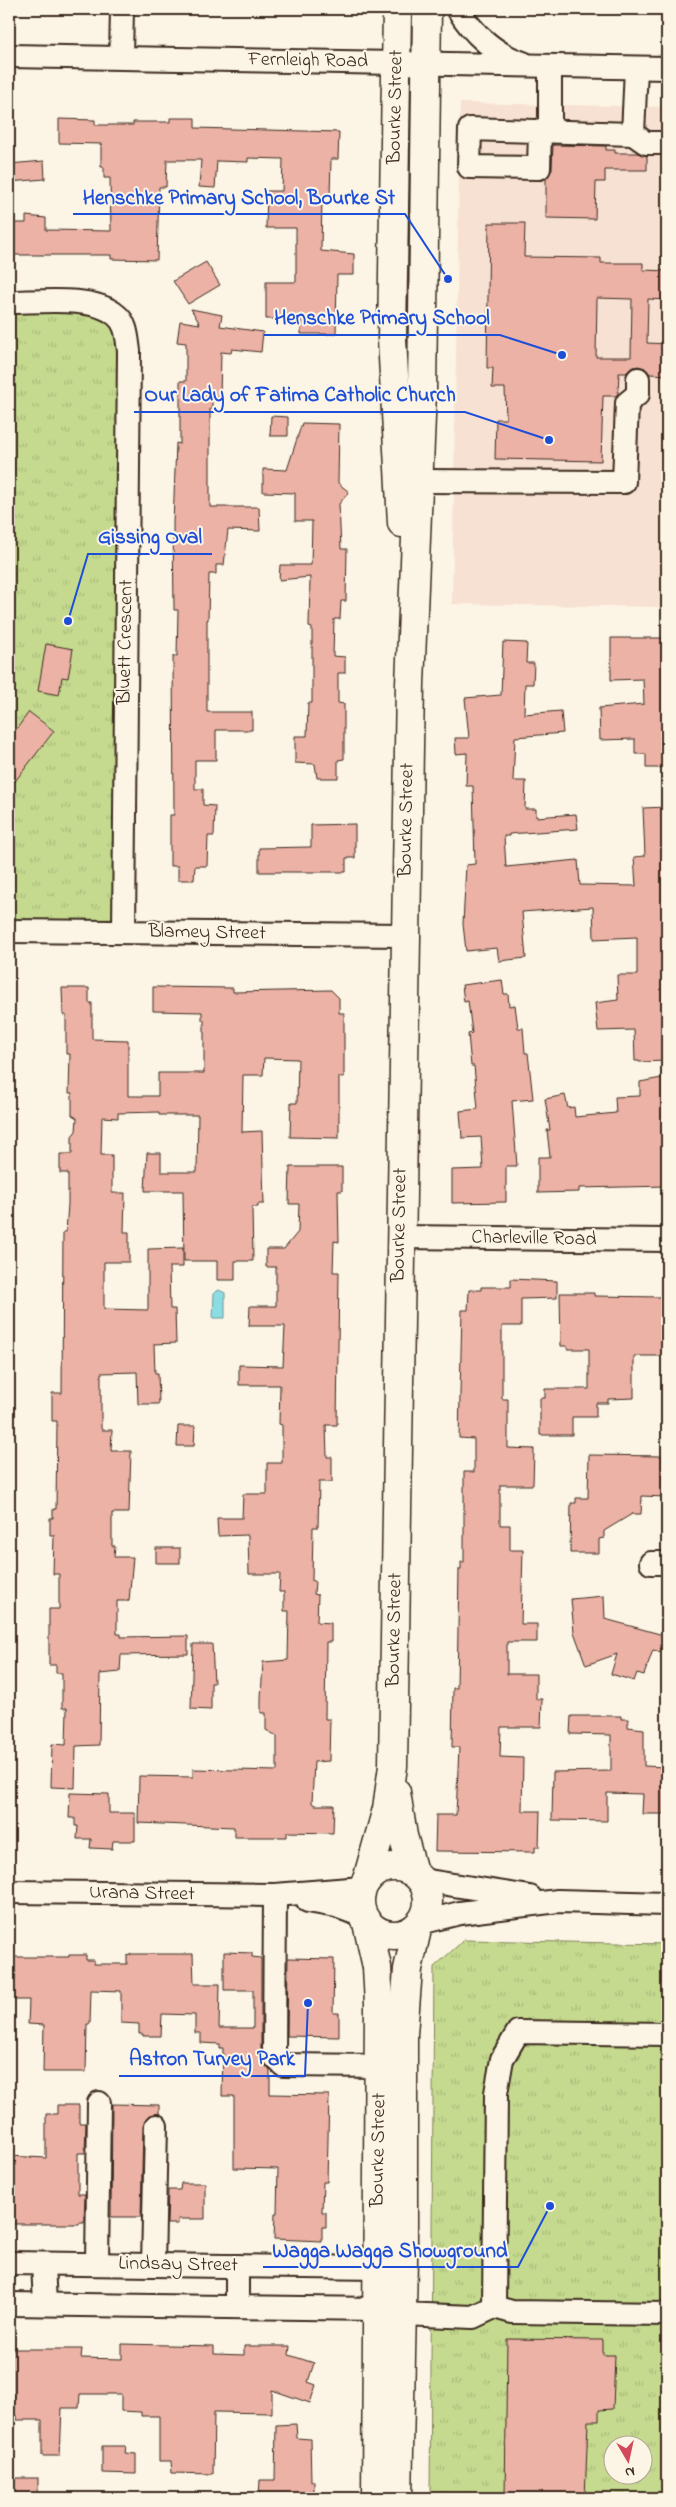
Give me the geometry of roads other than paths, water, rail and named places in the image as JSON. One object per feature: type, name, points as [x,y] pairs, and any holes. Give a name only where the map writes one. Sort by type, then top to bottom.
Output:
[{"type":"main road","name":"Bourke Street","points":[[398,9],[392,339],[410,684]]},
{"type":"main road","name":"Bourke Street","points":[[364,1884],[387,1809],[393,1766],[410,684],[419,481],[427,9]]},
{"type":"main road","name":"Bourke Street","points":[[393,1766],[398,1810],[417,1876]]},
{"type":"main road","points":[[388,1867],[405,1868],[417,1876],[428,1897],[428,1906],[419,1924],[409,1932],[399,1935],[388,1935],[376,1930],[365,1919],[360,1906],[364,1884],[372,1874],[388,1867]]},
{"type":"main road","name":"Bourke Street","points":[[365,1919],[377,1968],[380,2066],[378,2268],[389,2312],[398,2498]]},
{"type":"main road","name":"Bourke Street","points":[[376,2498],[389,2312],[403,2034],[408,1969],[419,1924]]},
{"type":"street","points":[[121,57],[122,9]]},
{"type":"street","points":[[458,9],[482,39],[498,52],[514,60],[541,66],[545,131],[633,134],[646,143],[667,143]]},
{"type":"street","name":"Fernleigh Road","points":[[9,56],[667,68]]},
{"type":"street","points":[[633,134],[636,68]]},
{"type":"street","name":"Bluett Crescent","points":[[9,302],[84,303],[101,306],[117,315],[126,329],[129,351],[124,932]]},
{"type":"street","points":[[419,481],[624,482],[627,403],[638,394],[638,379]]},
{"type":"street","name":"Blamey Street","points":[[9,931],[406,935]]},
{"type":"street","name":"Charleville Road","points":[[400,1237],[667,1240]]},
{"type":"street","points":[[417,1876],[558,1902]]},
{"type":"street","name":"Urana Street","points":[[9,1892],[274,1895],[364,1884]]},
{"type":"street","points":[[274,1895],[274,2056],[283,2065],[380,2066]]},
{"type":"street","name":"Urana Street","points":[[274,1895],[336,1906],[365,1919]]},
{"type":"street","points":[[419,1924],[460,1913],[558,1902],[667,1904]]},
{"type":"street","points":[[667,2034],[518,2032],[502,2059],[496,2093],[494,2307],[512,2312],[667,2314]]},
{"type":"street","points":[[97,2264],[99,2102]]},
{"type":"street","points":[[153,2265],[156,2126]]},
{"type":"street","name":"Lindsay Street","points":[[9,2263],[378,2268]]},
{"type":"street","points":[[43,2264],[45,2304]]},
{"type":"street","points":[[236,2308],[237,2266]]},
{"type":"street","name":"Lindsay Street","points":[[9,2304],[389,2312],[473,2317],[494,2307]]},
{"type":"water","points":[[219,1290],[225,1293],[225,1318],[213,1318],[214,1293]]},
{"type":"place","name":"Henschke Primary School, Bourke St","points":[[448,279]]},
{"type":"place","name":"Henschke Primary School","points":[[562,355]]},
{"type":"place","name":"Our Lady of Fatima Catholic Church","points":[[549,440]]},
{"type":"place","name":"Gissing Oval","points":[[68,621]]},
{"type":"place","name":"Astron Turvey Park","points":[[308,2003]]},
{"type":"place","name":"Wagga Wagga Showground","points":[[550,2206]]}]
